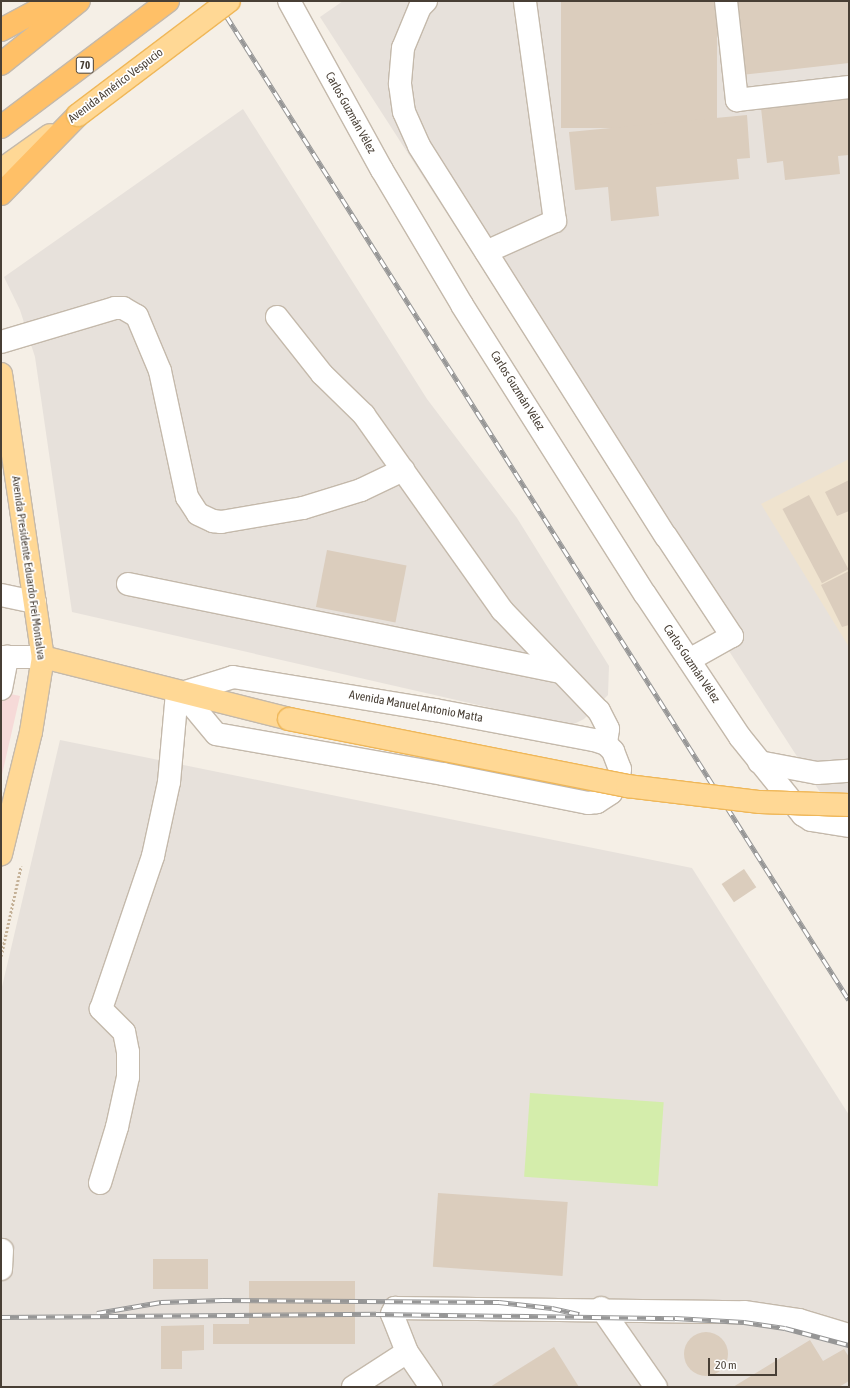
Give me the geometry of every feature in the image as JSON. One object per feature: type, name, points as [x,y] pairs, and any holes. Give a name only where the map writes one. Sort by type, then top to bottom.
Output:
[{"type":"highway","points":[[1,30],[55,1]]},
{"type":"highway","points":[[1,64],[79,1]]},
{"type":"highway","name":"70","points":[[1,127],[168,1]]},
{"type":"highway","points":[[1,194],[78,115]]},
{"type":"main road","name":"Avenida Américo Vespucio","points":[[1,170],[78,115],[229,1]]},
{"type":"main road","name":"Avenida Presidente Eduardo Frei Montalva","points":[[1,374],[43,657],[31,732],[1,854]]},
{"type":"main road","points":[[43,657],[290,719],[627,786],[760,802],[849,805]]},
{"type":"street","points":[[426,1],[420,8],[403,48],[400,84],[404,112],[419,146],[732,636],[689,660]]},
{"type":"street","points":[[486,252],[555,221],[525,1]]},
{"type":"street","points":[[726,1],[737,100],[849,86]]},
{"type":"street","name":"Carlos Guzmán Vélez","points":[[297,4],[382,170],[446,278],[689,660],[759,762]]},
{"type":"street","points":[[1,342],[115,308],[123,308],[137,316],[151,347],[165,390],[187,497],[198,514],[213,521],[221,522],[303,508],[361,490],[403,470]]},
{"type":"street","points":[[180,692],[216,734],[443,774],[588,803],[597,802],[611,794],[619,779],[618,760],[606,744],[608,729],[599,711],[502,610],[364,415],[322,374],[277,317]]},
{"type":"street","points":[[128,584],[560,672]]},
{"type":"street","points":[[1,595],[35,602]]},
{"type":"street","points":[[1,689],[4,657],[43,657]]},
{"type":"street","name":"Avenida Manuel Antonio Matta","points":[[180,692],[233,677],[536,728],[606,744]]},
{"type":"street","points":[[100,1183],[117,1127],[128,1077],[128,1052],[124,1032],[101,1009],[153,856],[169,782],[180,692]]},
{"type":"street","points":[[759,762],[818,773],[849,771]]},
{"type":"street","points":[[759,762],[803,815],[811,820],[849,826]]},
{"type":"street","points":[[431,1387],[407,1352],[392,1314],[395,1308],[601,1308],[744,1312],[798,1320],[849,1335]]},
{"type":"street","points":[[601,1308],[656,1387]]},
{"type":"street","points":[[354,1387],[407,1352]]},
{"type":"shaded area","points":[[343,1],[849,1],[849,837],[320,17]]},
{"type":"shaded area","points":[[243,109],[427,399],[517,518],[609,666],[608,695],[584,719],[570,726],[72,612],[35,357],[20,310],[4,277]]},
{"type":"shaded area","points":[[849,459],[849,647],[761,504]]},
{"type":"shaded area","points":[[1,692],[20,696],[1,779]]},
{"type":"shaded area","points":[[60,740],[692,868],[849,1115],[849,1387],[1,1387],[1,991]]},
{"type":"green space","points":[[530,1093],[664,1102],[658,1186],[524,1177]]},
{"type":"building","points":[[561,1],[717,1],[717,128],[561,128]]},
{"type":"building","points":[[733,1],[849,1],[849,63],[741,75]]},
{"type":"building","points":[[849,98],[849,155],[838,156],[840,174],[785,180],[783,161],[767,163],[761,108]]},
{"type":"building","points":[[747,115],[750,158],[737,159],[739,179],[656,187],[659,216],[611,221],[608,187],[575,190],[569,132]]},
{"type":"building","points":[[849,480],[849,511],[837,516],[825,492]]},
{"type":"building","points":[[809,495],[848,569],[822,583],[783,509]]},
{"type":"building","points":[[327,550],[407,565],[395,622],[316,607]]},
{"type":"building","points":[[849,571],[849,625],[842,627],[821,585]]},
{"type":"building","points":[[744,869],[756,887],[734,902],[722,884]]},
{"type":"building","points":[[438,1193],[568,1202],[563,1276],[433,1267]]},
{"type":"building","points":[[153,1259],[208,1259],[208,1289],[153,1289]]},
{"type":"building","points":[[249,1281],[355,1281],[355,1344],[213,1344],[213,1324],[249,1324]]},
{"type":"building","points":[[204,1325],[204,1350],[182,1351],[182,1369],[161,1369],[161,1326]]},
{"type":"building","points":[[702,1332],[710,1332],[715,1333],[722,1338],[727,1345],[727,1363],[722,1370],[715,1375],[702,1376],[694,1373],[687,1366],[684,1358],[684,1350],[687,1342],[694,1335]]},
{"type":"building","points":[[810,1340],[823,1361],[844,1349],[849,1357],[849,1381],[839,1387],[733,1387]]},
{"type":"building","points":[[554,1347],[579,1387],[490,1387]]},
{"type":"railway","points":[[217,1],[849,1000]]},
{"type":"railway","points":[[97,1313],[161,1302],[223,1300],[499,1302],[552,1308],[579,1314]]},
{"type":"railway","points":[[1,1317],[376,1314],[675,1318],[744,1322],[785,1328],[849,1345]]}]
